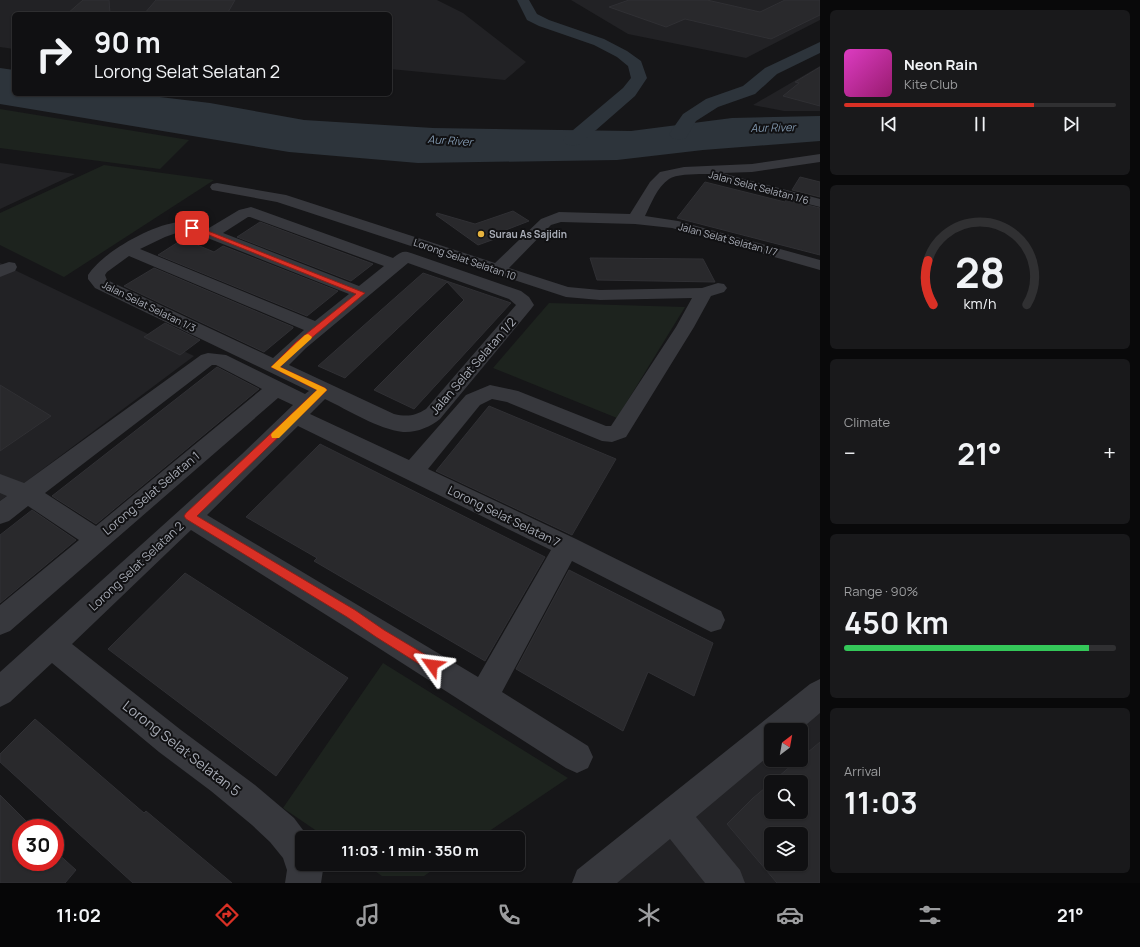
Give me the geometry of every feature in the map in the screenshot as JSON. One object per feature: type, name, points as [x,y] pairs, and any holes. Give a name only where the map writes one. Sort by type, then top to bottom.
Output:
[{"type":"street","points":[[635,219],[655,185],[664,176],[684,171],[752,168],[820,158]]},
{"type":"street","name":"Jalan Selat Selatan 1/6","points":[[698,171],[820,203]]},
{"type":"street","name":"Lorong Selat Selatan 10","points":[[217,187],[281,198],[566,292],[582,295],[711,291],[685,327],[622,430],[616,434],[610,435],[602,433],[511,396],[490,392],[473,400],[412,472]]},
{"type":"street","points":[[210,234],[244,213],[250,212],[401,260]]},
{"type":"street","name":"Jalan Selat Selatan 1/7","points":[[497,270],[550,219],[559,217],[635,219],[673,224],[820,265]]},
{"type":"street","name":"Jalan Selat Selatan 1/3","points":[[275,378],[101,284],[96,279],[98,271],[107,263],[128,250],[169,229],[185,227],[210,234],[361,293]]},
{"type":"street","name":"Lorong Selat Selatan 1","points":[[0,622],[97,539],[275,378],[317,329],[420,244]]},
{"type":"street","points":[[128,250],[317,329]]},
{"type":"street","name":"Jalan Selat Selatan 1/2","points":[[308,403],[403,424],[423,421],[433,414],[525,305],[523,301],[515,295],[401,260]]},
{"type":"street","points":[[0,514],[208,358],[219,360],[275,378],[308,403]]},
{"type":"street","name":"Lorong Selat Selatan 7","points":[[308,403],[412,472],[567,546],[711,620]]},
{"type":"street","name":"Lorong Selat Selatan 2","points":[[0,692],[52,645],[308,403]]},
{"type":"street","points":[[0,484],[27,494],[97,539]]},
{"type":"street","points":[[189,516],[351,613],[380,634],[483,696],[577,756]]},
{"type":"street","points":[[483,696],[567,546]]},
{"type":"street","name":"Lorong Selat Selatan 5","points":[[52,645],[172,742],[255,805],[288,836],[295,846]]},
{"type":"street","points":[[785,723],[820,694]]},
{"type":"street","points":[[590,883],[764,740]]},
{"type":"street","points":[[673,815],[727,883]]},
{"type":"street","points":[[303,883],[305,871]]},
{"type":"shaded area","points":[[0,0],[437,0],[463,13],[526,62],[505,80],[392,69],[392,12],[12,12],[12,49],[0,47]]},
{"type":"shaded area","points":[[571,0],[820,0],[820,20],[746,58],[628,34]]},
{"type":"shaded area","points":[[820,66],[820,111],[784,111],[753,105]]},
{"type":"shaded area","points":[[0,109],[189,140],[160,169],[0,148]]},
{"type":"shaded area","points":[[0,163],[75,174],[0,209]]},
{"type":"shaded area","points":[[104,165],[214,180],[64,277],[0,245],[0,213]]},
{"type":"shaded area","points":[[0,263],[194,356],[0,501]]},
{"type":"shaded area","points":[[549,303],[685,307],[617,418],[493,368]]},
{"type":"shaded area","points":[[383,663],[568,778],[489,831],[317,831],[283,808]]},
{"type":"shaded area","points":[[820,702],[820,883],[603,883],[764,749],[764,767],[808,767],[808,723],[794,723]]},
{"type":"shaded area","points":[[375,871],[431,871],[424,876],[382,876]]},
{"type":"water","name":"Aur River","points":[[0,68],[12,70],[12,96],[152,96],[210,103],[304,120],[433,128],[631,131],[732,118],[820,116],[820,141],[703,150],[617,160],[418,163],[289,152],[0,104]]},
{"type":"building","points":[[83,0],[109,0],[110,12],[69,12]]},
{"type":"building","points":[[156,0],[235,0],[228,12],[146,12]]},
{"type":"building","points":[[629,0],[707,0],[760,12],[785,0],[820,0],[820,15],[771,39],[685,19],[666,27],[609,7]]},
{"type":"building","points":[[820,67],[820,106],[783,96],[799,83],[795,82]]},
{"type":"building","points":[[800,177],[820,182],[820,197],[792,190]]},
{"type":"building","points":[[705,182],[785,202],[786,200],[820,208],[820,255],[677,218]]},
{"type":"building","points":[[513,211],[529,221],[498,233],[503,236],[478,245],[436,215],[437,213],[475,224]]},
{"type":"building","points":[[260,222],[373,264],[351,281],[237,237]]},
{"type":"building","points":[[183,239],[214,252],[223,246],[338,291],[307,316],[158,255]]},
{"type":"building","points":[[590,258],[703,259],[715,282],[597,280]]},
{"type":"building","points":[[154,268],[293,328],[264,352],[124,286]]},
{"type":"building","points":[[423,273],[511,303],[414,409],[374,390],[464,300],[447,282],[345,378],[318,366]]},
{"type":"building","points":[[165,323],[200,340],[180,355],[144,337]]},
{"type":"building","points":[[217,367],[259,389],[96,524],[52,496]]},
{"type":"building","points":[[0,385],[51,416],[0,451]]},
{"type":"building","points":[[489,406],[616,459],[572,535],[436,471]]},
{"type":"building","points":[[320,444],[545,557],[485,661],[314,561],[317,558],[246,517]]},
{"type":"building","points":[[32,510],[76,540],[0,603],[0,535]]},
{"type":"building","points":[[569,570],[713,643],[694,696],[648,672],[623,731],[516,669]]},
{"type":"building","points":[[185,573],[348,678],[276,776],[108,649]]},
{"type":"building","points":[[35,719],[144,813],[146,811],[232,883],[133,883],[0,762],[0,754]]},
{"type":"building","points":[[820,742],[820,883],[777,883],[767,871],[808,871],[808,827],[764,827],[764,868],[727,824],[764,789],[764,819],[808,819],[808,775],[780,775],[790,767],[808,767],[808,752]]},
{"type":"building","points":[[0,795],[24,819],[12,819],[12,871],[64,871],[64,859],[76,870],[65,883],[0,883]]},
{"type":"waterway","points":[[523,0],[532,17],[544,23],[599,42],[622,54],[635,64],[639,78],[629,92],[573,140]]},
{"type":"waterway","points":[[679,134],[689,118],[712,103],[749,90],[771,71],[820,47]]},
{"type":"slow traffic","points":[[276,435],[322,390],[275,367],[308,337]]},
{"type":"place","name":"Surau As Sajidin","points":[[481,234]]},
{"type":"route","points":[[192,228],[206,232],[361,293],[299,344],[275,367],[322,390],[250,460],[189,516],[351,613],[380,634],[432,665]]}]
